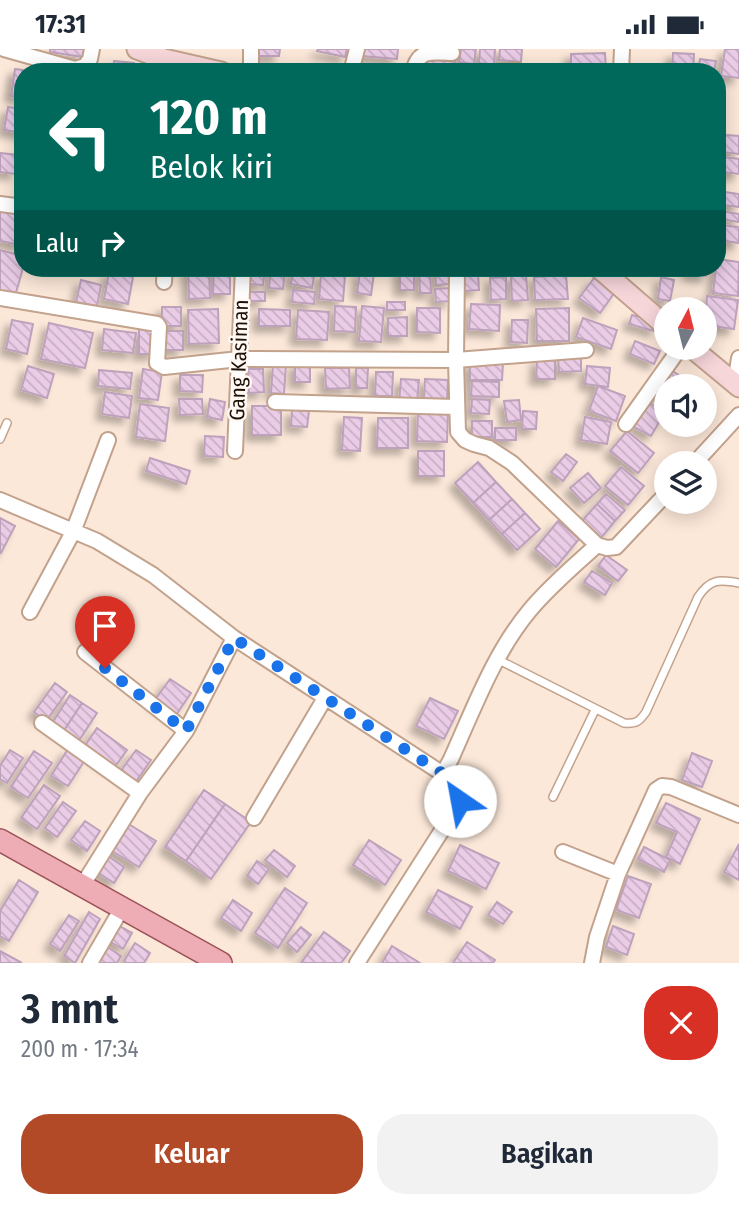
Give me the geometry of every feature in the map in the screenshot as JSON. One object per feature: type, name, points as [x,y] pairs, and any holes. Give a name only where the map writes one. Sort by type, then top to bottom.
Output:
[{"type":"main road","points":[[0,840],[221,963]]},
{"type":"street","points":[[4,49],[54,63]]},
{"type":"street","points":[[137,49],[192,63]]},
{"type":"street","points":[[415,63],[422,54],[452,53]]},
{"type":"street","name":"Gang Kasiman","points":[[235,451],[243,277]]},
{"type":"street","points":[[457,277],[458,432],[465,440],[489,448],[512,463],[597,545],[616,547],[654,507]]},
{"type":"street","points":[[609,277],[654,316]]},
{"type":"street","points":[[0,298],[157,324],[157,363],[164,367],[239,359],[456,360],[586,350]]},
{"type":"street","points":[[737,385],[739,358]]},
{"type":"street","points":[[626,424],[671,361]]},
{"type":"street","points":[[708,361],[737,385]]},
{"type":"street","points":[[275,402],[456,407]]},
{"type":"street","points":[[706,451],[739,415]]},
{"type":"street","points":[[30,612],[73,532],[108,440]]},
{"type":"street","points":[[0,501],[97,541],[153,575],[234,638],[458,786],[460,801],[357,963]]},
{"type":"street","points":[[443,774],[497,659],[530,609],[597,545]]},
{"type":"street","points":[[82,886],[140,793],[186,731],[234,638]]},
{"type":"street","points":[[85,653],[186,731]]},
{"type":"street","points":[[254,817],[325,698]]},
{"type":"street","points":[[41,723],[140,793]]},
{"type":"street","points":[[592,963],[597,936],[618,874],[656,790],[662,786],[670,787],[739,815]]},
{"type":"street","points":[[563,852],[618,874]]},
{"type":"street","points":[[90,963],[122,908]]},
{"type":"lane","points":[[0,439],[7,423]]},
{"type":"lane","points":[[497,659],[624,723],[639,722],[706,585],[722,580],[739,583]]},
{"type":"lane","points":[[552,797],[595,710]]},
{"type":"building","points":[[50,49],[84,49],[83,57],[50,52]]},
{"type":"building","points":[[256,49],[280,49],[279,56],[256,56]]},
{"type":"building","points":[[347,49],[345,57],[317,51]]},
{"type":"building","points":[[362,49],[398,49],[397,59],[362,56]]},
{"type":"building","points":[[461,49],[476,49],[474,63],[459,62]]},
{"type":"building","points":[[480,49],[495,49],[494,63],[479,63]]},
{"type":"building","points":[[500,49],[522,49],[521,62],[499,60]]},
{"type":"building","points":[[725,49],[739,49],[739,78],[726,77],[726,63],[723,63]]},
{"type":"building","points":[[605,53],[606,63],[571,63],[571,54]]},
{"type":"building","points":[[673,53],[694,54],[694,63],[672,63]]},
{"type":"building","points":[[427,58],[455,62],[455,63],[426,63]]},
{"type":"building","points":[[700,59],[716,61],[716,63],[699,63]]},
{"type":"building","points":[[14,76],[14,96],[11,96]]},
{"type":"building","points":[[8,107],[14,108],[14,132],[4,130]]},
{"type":"building","points":[[726,135],[739,136],[739,154],[726,152]]},
{"type":"building","points":[[0,153],[14,155],[14,174],[0,172]]},
{"type":"building","points":[[726,157],[739,159],[739,174],[726,172]]},
{"type":"building","points":[[726,192],[739,194],[739,207],[726,205]]},
{"type":"building","points":[[0,206],[14,209],[14,244],[0,241]]},
{"type":"building","points":[[726,212],[739,214],[739,222],[726,220]]},
{"type":"building","points":[[726,226],[739,227],[739,243],[726,241]]},
{"type":"building","points":[[0,250],[14,254],[14,277],[20,277],[15,296],[0,291]]},
{"type":"building","points":[[726,260],[739,262],[738,296],[713,293],[715,277],[726,277]]},
{"type":"building","points":[[108,277],[133,277],[128,304],[104,299]]},
{"type":"building","points":[[188,277],[209,277],[210,298],[189,299]]},
{"type":"building","points":[[214,277],[230,277],[230,294],[213,294]]},
{"type":"building","points":[[245,277],[264,277],[263,285],[245,284]]},
{"type":"building","points":[[270,277],[284,277],[283,289],[269,288]]},
{"type":"building","points":[[292,277],[314,277],[312,288],[291,284]]},
{"type":"building","points":[[321,277],[345,277],[343,301],[319,299]]},
{"type":"building","points":[[359,277],[373,277],[371,295],[357,293]]},
{"type":"building","points":[[400,277],[414,277],[414,290],[400,290]]},
{"type":"building","points":[[419,277],[430,277],[431,293],[420,293]]},
{"type":"building","points":[[436,277],[450,277],[450,284],[436,285]]},
{"type":"building","points":[[463,277],[478,277],[479,290],[464,291]]},
{"type":"building","points":[[506,277],[506,299],[491,300],[490,278]]},
{"type":"building","points":[[511,277],[526,277],[528,300],[512,301]]},
{"type":"building","points":[[534,277],[566,277],[568,299],[535,300]]},
{"type":"building","points":[[661,277],[674,280],[671,297],[658,297]]},
{"type":"building","points":[[594,278],[615,292],[600,313],[579,298]]},
{"type":"building","points":[[81,280],[101,285],[97,306],[76,302]]},
{"type":"building","points":[[450,288],[451,301],[436,302],[435,289]]},
{"type":"building","points":[[293,290],[315,292],[314,304],[292,302]]},
{"type":"building","points":[[246,292],[265,292],[265,301],[246,301]]},
{"type":"building","points":[[718,297],[738,300],[734,329],[718,327]]},
{"type":"building","points":[[387,302],[405,302],[405,310],[387,310]]},
{"type":"building","points":[[471,304],[500,305],[499,331],[469,329]]},
{"type":"building","points":[[335,306],[356,307],[355,332],[334,331]]},
{"type":"building","points":[[362,306],[384,308],[381,342],[359,341]]},
{"type":"building","points":[[162,307],[181,307],[181,326],[162,326]]},
{"type":"building","points":[[417,308],[440,308],[440,333],[417,332]]},
{"type":"building","points":[[569,308],[569,341],[537,341],[536,309]]},
{"type":"building","points":[[218,309],[219,343],[189,344],[188,310]]},
{"type":"building","points":[[259,309],[290,310],[290,326],[259,326]]},
{"type":"building","points":[[298,310],[329,312],[327,340],[296,339]]},
{"type":"building","points":[[632,315],[654,320],[654,331],[629,324]]},
{"type":"building","points":[[407,317],[407,336],[388,336],[388,318]]},
{"type":"building","points":[[583,318],[617,330],[611,349],[576,337]]},
{"type":"building","points":[[12,320],[33,324],[27,354],[6,349]]},
{"type":"building","points":[[512,320],[528,320],[527,343],[511,342]]},
{"type":"building","points":[[49,323],[93,333],[85,368],[41,359]]},
{"type":"building","points":[[104,329],[136,333],[133,353],[102,350]]},
{"type":"building","points":[[139,329],[156,330],[155,354],[139,354]]},
{"type":"building","points":[[164,331],[183,331],[183,350],[164,350]]},
{"type":"building","points":[[635,341],[654,349],[655,361],[654,364],[630,354]]},
{"type":"building","points":[[581,357],[581,371],[559,372],[558,358]]},
{"type":"building","points":[[537,359],[555,360],[555,379],[536,379]]},
{"type":"building","points":[[470,362],[503,363],[502,380],[470,380]]},
{"type":"building","points":[[295,363],[310,364],[310,382],[295,382]]},
{"type":"building","points":[[273,364],[286,365],[284,394],[271,393]]},
{"type":"building","points":[[28,366],[54,374],[47,398],[21,390]]},
{"type":"building","points":[[587,366],[610,368],[608,387],[585,384]]},
{"type":"building","points":[[325,368],[349,368],[350,388],[326,389]]},
{"type":"building","points":[[356,368],[368,368],[367,388],[356,388]]},
{"type":"building","points":[[143,369],[162,372],[158,400],[139,398]]},
{"type":"building","points":[[248,369],[263,369],[264,392],[249,393]]},
{"type":"building","points":[[99,370],[132,373],[130,389],[98,386]]},
{"type":"building","points":[[376,372],[393,372],[392,396],[375,396]]},
{"type":"building","points":[[180,375],[203,375],[202,392],[180,391]]},
{"type":"building","points":[[401,379],[419,380],[417,403],[399,402]]},
{"type":"building","points":[[425,379],[448,380],[447,399],[424,398]]},
{"type":"building","points":[[472,381],[499,382],[499,397],[471,396]]},
{"type":"building","points":[[598,386],[625,396],[616,421],[589,411]]},
{"type":"building","points":[[105,392],[132,396],[129,418],[102,414]]},
{"type":"building","points":[[179,399],[202,399],[203,414],[180,415]]},
{"type":"building","points":[[210,399],[225,402],[222,420],[207,417]]},
{"type":"building","points":[[472,399],[490,400],[489,414],[471,413]]},
{"type":"building","points":[[519,400],[521,420],[507,422],[504,401]]},
{"type":"building","points":[[648,402],[654,406],[654,431],[651,436],[634,427]]},
{"type":"building","points":[[140,404],[169,408],[165,441],[136,437]]},
{"type":"building","points":[[252,406],[281,406],[281,435],[252,435]]},
{"type":"building","points":[[292,410],[309,411],[307,427],[291,426]]},
{"type":"building","points":[[418,410],[448,411],[447,442],[417,441]]},
{"type":"building","points":[[523,411],[537,412],[536,429],[522,429]]},
{"type":"building","points":[[344,417],[362,418],[360,451],[342,450]]},
{"type":"building","points":[[585,417],[611,422],[607,444],[581,440]]},
{"type":"building","points":[[378,418],[408,418],[408,448],[377,448]]},
{"type":"building","points":[[472,421],[492,421],[492,437],[472,437]]},
{"type":"building","points":[[495,428],[516,428],[516,440],[495,440]]},
{"type":"building","points":[[627,431],[654,453],[638,473],[610,451]]},
{"type":"building","points":[[205,436],[224,437],[223,457],[204,456]]},
{"type":"building","points":[[418,451],[444,451],[444,476],[418,476]]},
{"type":"building","points":[[566,454],[577,462],[563,481],[551,472]]},
{"type":"building","points":[[150,458],[190,471],[186,484],[146,471]]},
{"type":"building","points":[[478,462],[496,482],[473,503],[455,483]]},
{"type":"building","points":[[621,467],[644,486],[628,505],[605,486]]},
{"type":"building","points":[[588,473],[601,488],[584,503],[570,488]]},
{"type":"building","points":[[496,482],[512,499],[489,520],[473,503]]},
{"type":"building","points":[[606,494],[625,510],[615,521],[597,504]]},
{"type":"building","points":[[512,499],[525,513],[502,534],[489,520]]},
{"type":"building","points":[[597,504],[615,521],[601,538],[582,521]]},
{"type":"building","points":[[525,513],[540,529],[517,550],[502,534]]},
{"type":"building","points":[[0,518],[15,526],[1,553],[0,552]]},
{"type":"building","points":[[558,521],[579,539],[556,567],[535,549]]},
{"type":"building","points":[[606,555],[627,570],[618,581],[598,566]]},
{"type":"building","points":[[592,571],[612,583],[605,595],[584,582]]},
{"type":"building","points":[[170,679],[191,693],[176,715],[154,701]]},
{"type":"building","points":[[55,683],[67,692],[46,721],[34,712]]},
{"type":"building","points":[[70,695],[82,703],[63,732],[51,725]]},
{"type":"building","points":[[430,698],[458,711],[444,739],[416,726]]},
{"type":"building","points":[[82,703],[97,713],[78,742],[63,732]]},
{"type":"building","points":[[97,728],[127,750],[114,768],[84,747]]},
{"type":"building","points":[[68,749],[85,760],[68,786],[51,776]]},
{"type":"building","points":[[10,750],[23,758],[7,783],[0,779],[0,766]]},
{"type":"building","points":[[136,750],[151,760],[135,783],[120,772]]},
{"type":"building","points":[[34,751],[52,763],[28,798],[11,787]]},
{"type":"building","points":[[692,753],[712,761],[702,787],[682,780]]},
{"type":"building","points":[[44,785],[60,796],[37,829],[21,818]]},
{"type":"building","points":[[204,790],[225,804],[186,861],[165,847]]},
{"type":"building","points":[[63,802],[76,811],[57,837],[45,828]]},
{"type":"building","points":[[666,803],[700,819],[680,864],[666,857],[677,832],[656,823]]},
{"type":"building","points":[[225,804],[251,822],[211,879],[186,861]]},
{"type":"building","points":[[85,821],[100,831],[87,851],[71,840]]},
{"type":"building","points":[[127,823],[156,841],[139,867],[110,850]]},
{"type":"building","points":[[369,840],[401,860],[385,885],[353,865]]},
{"type":"building","points":[[739,844],[739,880],[724,872]]},
{"type":"building","points":[[460,845],[499,863],[486,889],[448,871]]},
{"type":"building","points":[[644,847],[670,860],[664,872],[638,859]]},
{"type":"building","points":[[274,850],[295,866],[287,877],[265,860]]},
{"type":"building","points":[[105,854],[124,867],[114,883],[94,870]]},
{"type":"building","points":[[257,861],[269,869],[258,884],[247,876]]},
{"type":"building","points":[[628,876],[651,884],[639,918],[616,910]]},
{"type":"building","points":[[19,880],[38,892],[9,941],[0,936],[0,911]]},
{"type":"building","points":[[285,888],[307,903],[278,948],[255,933]]},
{"type":"building","points":[[438,890],[472,907],[460,929],[426,912]]},
{"type":"building","points":[[233,900],[252,913],[241,931],[221,918]]},
{"type":"building","points":[[497,902],[512,912],[503,924],[488,915]]},
{"type":"building","points":[[89,912],[100,919],[75,963],[64,956]]},
{"type":"building","points":[[69,915],[79,921],[60,951],[50,944]]},
{"type":"building","points":[[114,923],[132,933],[123,949],[105,939]]},
{"type":"building","points":[[613,926],[634,934],[627,955],[606,947]]},
{"type":"building","points":[[301,927],[311,935],[297,952],[287,943]]},
{"type":"building","points":[[324,932],[350,951],[341,963],[301,963]]},
{"type":"building","points":[[467,942],[495,960],[493,963],[453,963]]},
{"type":"building","points":[[135,943],[150,953],[144,963],[126,963],[124,961]]},
{"type":"building","points":[[103,944],[121,956],[117,963],[101,963],[94,958]]},
{"type":"building","points":[[392,946],[420,963],[382,963]]},
{"type":"building","points":[[0,951],[22,963],[0,963]]},
{"type":"route","points":[[105,668],[186,731],[234,638],[443,774],[458,786],[460,801]]}]
